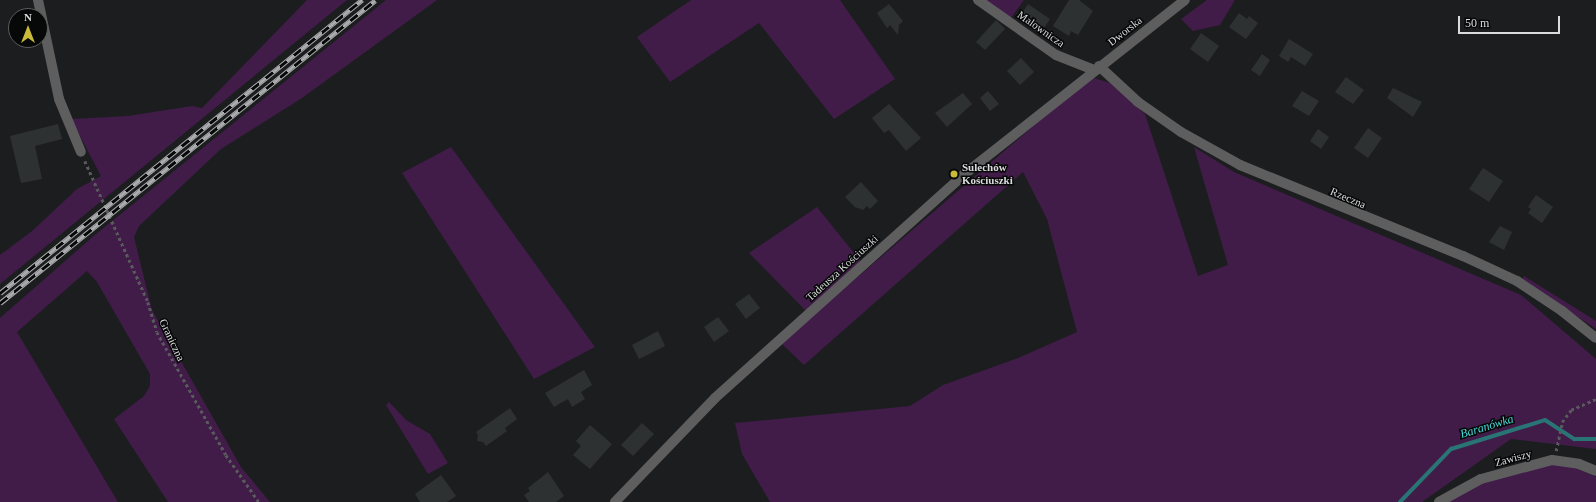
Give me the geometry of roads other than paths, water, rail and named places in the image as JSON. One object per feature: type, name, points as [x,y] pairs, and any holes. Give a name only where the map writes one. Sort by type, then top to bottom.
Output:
[{"type":"street","points":[[38,0],[59,99],[81,152]]},
{"type":"street","name":"Malownicza","points":[[978,0],[1056,55],[1096,68]]},
{"type":"street","name":"Dworska","points":[[1096,68],[1185,0]]},
{"type":"street","name":"Rzeczna","points":[[1096,68],[1150,111],[1181,132],[1234,162],[1463,256],[1517,281],[1562,311],[1596,338]]},
{"type":"street","name":"Tadeusza Kościuszki","points":[[615,502],[715,398],[791,329],[962,176],[1096,68]]},
{"type":"street","name":"Zawiszy","points":[[1439,502],[1481,479],[1552,460],[1579,464],[1596,471]]},
{"type":"waterway","name":"Baranówka","points":[[1400,502],[1451,449],[1545,420],[1574,439],[1596,439]]},
{"type":"railway","points":[[0,293],[362,0]]},
{"type":"railway","points":[[0,303],[375,0]]},
{"type":"place","name":"Sulechów Kościuszki","points":[[954,174]]}]
